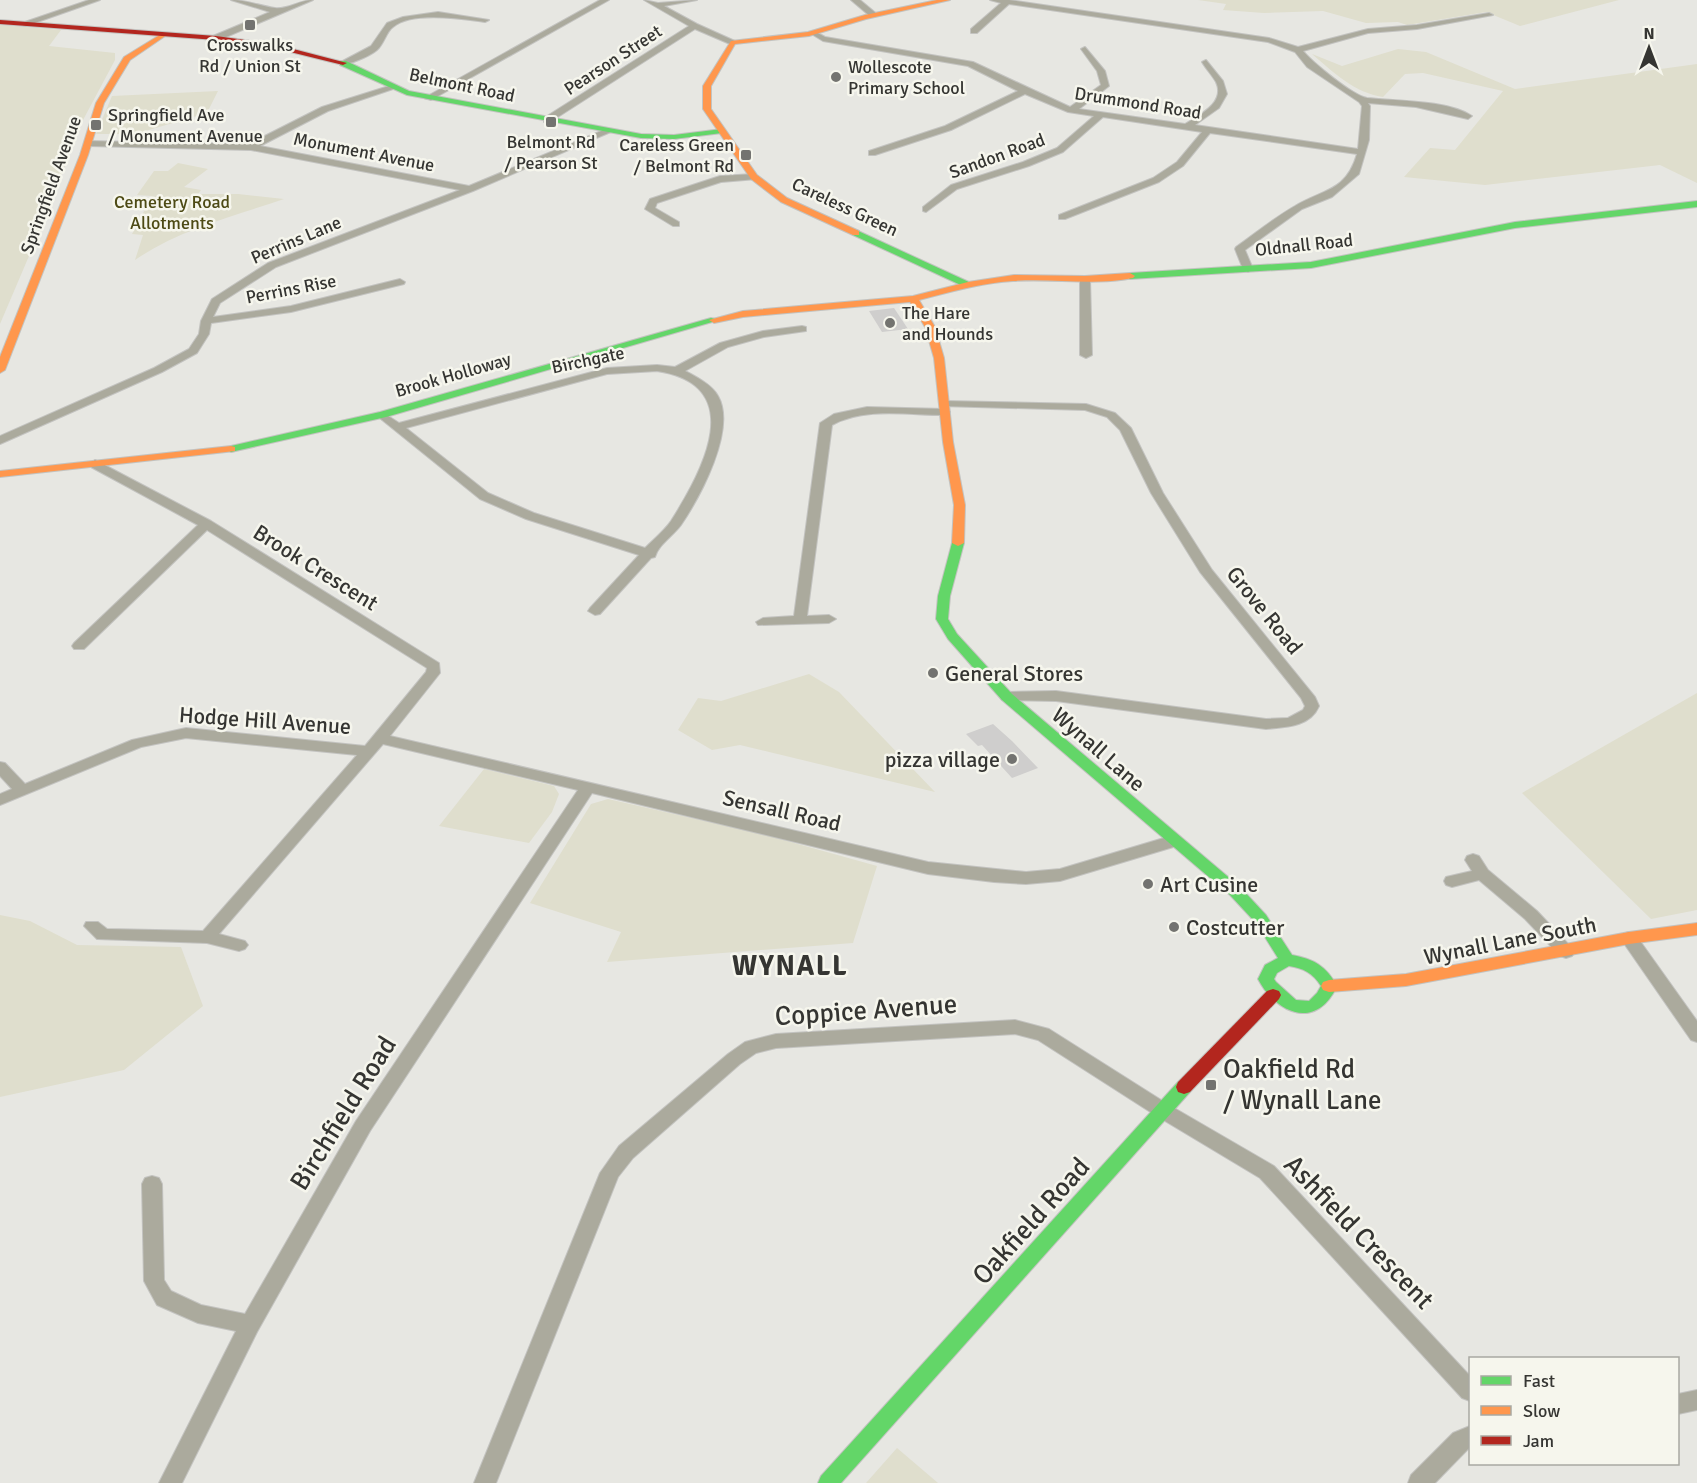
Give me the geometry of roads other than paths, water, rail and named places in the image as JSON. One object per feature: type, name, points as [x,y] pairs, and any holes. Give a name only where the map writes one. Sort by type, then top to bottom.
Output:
[{"type":"street","points":[[23,24],[96,0]]},
{"type":"street","points":[[235,0],[276,11]]},
{"type":"street","points":[[216,38],[276,11],[309,0]]},
{"type":"street","points":[[428,98],[605,0]]},
{"type":"street","points":[[648,0],[694,26],[733,42],[814,33],[874,15],[947,0]]},
{"type":"street","points":[[657,5],[693,0]]},
{"type":"street","points":[[855,0],[874,15]]},
{"type":"street","points":[[994,0],[1253,37],[1298,50],[1368,31],[1417,27],[1489,15]]},
{"type":"street","points":[[974,31],[1007,2]]},
{"type":"street","points":[[343,63],[374,48],[390,25],[404,19],[438,14],[485,20]]},
{"type":"street","name":"Belmont Road","points":[[0,22],[216,38],[295,50],[343,63],[363,71],[392,88],[428,98],[609,131],[665,137],[722,131]]},
{"type":"street","name":"Pearson Street","points":[[547,120],[694,26]]},
{"type":"street","name":"Drummond Road","points":[[814,33],[823,39],[970,64],[1071,110],[1362,152]]},
{"type":"street","name":"Springfield Avenue","points":[[0,370],[89,143],[100,104],[120,69],[134,54],[165,34]]},
{"type":"street","name":"Careless Green","points":[[733,42],[707,86],[707,109],[754,177],[784,200],[968,285]]},
{"type":"street","points":[[1248,269],[1240,249],[1299,207],[1329,195],[1356,172],[1365,140],[1366,106],[1362,100],[1310,64],[1298,50]]},
{"type":"street","points":[[1071,110],[1105,86],[1106,82],[1098,66],[1085,53]]},
{"type":"street","points":[[1184,128],[1222,100],[1222,88],[1206,66]]},
{"type":"street","name":"Monument Avenue","points":[[251,147],[325,109],[392,88]]},
{"type":"street","points":[[873,150],[884,150],[948,128],[1025,91]]},
{"type":"street","points":[[1362,100],[1387,100],[1464,112]]},
{"type":"street","name":"Sandon Road","points":[[926,204],[954,187],[1026,164],[1060,150],[1100,116]]},
{"type":"street","name":"Perrins Lane","points":[[0,440],[158,370],[193,351],[204,334],[206,321],[216,301],[272,265],[470,189],[609,131]]},
{"type":"street","points":[[1062,217],[1077,216],[1156,180],[1180,164],[1207,131]]},
{"type":"street","name":"Monument Avenue","points":[[89,143],[251,147],[470,189]]},
{"type":"street","points":[[676,224],[650,209],[653,201],[720,179],[754,177]]},
{"type":"street","name":"Oldnall Road","points":[[913,299],[968,285],[1014,278],[1085,279],[1350,260],[1515,225],[1697,204]]},
{"type":"street","points":[[1085,279],[1087,297],[1084,332],[1089,351]]},
{"type":"street","name":"Perrins Rise","points":[[206,321],[291,309],[400,282]]},
{"type":"street","points":[[381,287],[391,297]]},
{"type":"street","name":"Wynall Lane","points":[[913,299],[931,329],[939,358],[957,495],[960,534],[944,596],[942,619],[952,636],[1007,697],[1235,891],[1257,914],[1287,960]]},
{"type":"street","name":"Brook Holloway","points":[[0,474],[221,451],[382,415],[701,323],[743,314],[913,299]]},
{"type":"street","points":[[677,371],[724,345],[763,334],[802,329]]},
{"type":"street","name":"Birchgate","points":[[398,427],[607,371],[632,369],[677,371],[695,380],[713,397],[718,429],[705,470],[675,524],[650,554],[595,611]]},
{"type":"street","name":"Grove Road","points":[[945,408],[1086,407],[1100,410],[1118,420],[1125,428],[1157,493],[1207,572],[1308,697],[1312,706],[1303,718],[1291,722],[1266,724],[1056,696],[1007,697]]},
{"type":"street","points":[[800,620],[826,423],[837,415],[862,411],[945,408]]},
{"type":"street","points":[[382,415],[484,496],[530,516],[650,554]]},
{"type":"street","name":"Brook Crescent","points":[[94,464],[206,524],[434,666],[433,673],[380,738]]},
{"type":"street","points":[[79,646],[206,524]]},
{"type":"street","points":[[763,622],[829,619]]},
{"type":"street","points":[[76,629],[93,632]]},
{"type":"street","name":"Hodge Hill Avenue","points":[[0,800],[137,743],[186,733],[367,751]]},
{"type":"street","points":[[207,937],[380,738]]},
{"type":"street","name":"Sensall Road","points":[[380,738],[928,868],[1026,878],[1060,875],[1174,841]]},
{"type":"street","points":[[0,768],[22,790]]},
{"type":"street","name":"Birchfield Road","points":[[170,1483],[250,1325],[363,1126],[588,787]]},
{"type":"street","points":[[1452,881],[1478,867],[1531,915],[1566,952]]},
{"type":"street","points":[[92,926],[103,935],[207,937],[239,945]]},
{"type":"street","name":"Wynall Lane South","points":[[1329,987],[1406,980],[1566,952],[1629,938],[1697,928]]},
{"type":"street","points":[[1629,938],[1697,1035]]},
{"type":"street","points":[[1287,960],[1310,964],[1320,970],[1329,987],[1326,997],[1316,1005],[1301,1007],[1286,1004],[1273,995],[1266,984],[1267,973],[1274,964],[1287,960]]},
{"type":"street","name":"Oakfield Road","points":[[828,1483],[1162,1110],[1273,995]]},
{"type":"street","name":"Coppice Avenue","points":[[485,1483],[610,1173],[626,1152],[751,1047],[776,1041],[1015,1028],[1042,1034],[1162,1110]]},
{"type":"street","name":"Ashfield Crescent","points":[[1162,1110],[1267,1173],[1469,1390]]},
{"type":"street","points":[[152,1184],[154,1281],[164,1298],[198,1314],[250,1325]]},
{"type":"street","points":[[1679,1404],[1697,1400]]},
{"type":"street","points":[[1419,1483],[1461,1440],[1469,1437]]},
{"type":"place","name":"Crosswalks Rd / Union St","points":[[250,25]]},
{"type":"place","name":"Wollescote Primary School","points":[[836,77]]},
{"type":"place","name":"Belmont Rd / Pearson St","points":[[551,122]]},
{"type":"place","name":"Springfield Ave / Monument Avenue","points":[[96,125]]},
{"type":"place","name":"Careless Green / Belmont Rd","points":[[746,155]]},
{"type":"place","name":"The Hare and Hounds","points":[[890,323]]},
{"type":"place","name":"General Stores","points":[[933,673]]},
{"type":"place","name":"pizza village","points":[[1012,759]]},
{"type":"place","name":"Art Cusine","points":[[1148,884]]},
{"type":"place","name":"Costcutter","points":[[1174,927]]},
{"type":"place","name":"Oakfield Rd / Wynall Lane","points":[[1211,1085]]},
{"type":"district","name":"WYNALL","points":[[790,965]]},
{"type":"park label","name":"Cemetery Road Allotments","points":[[172,212]]}]
